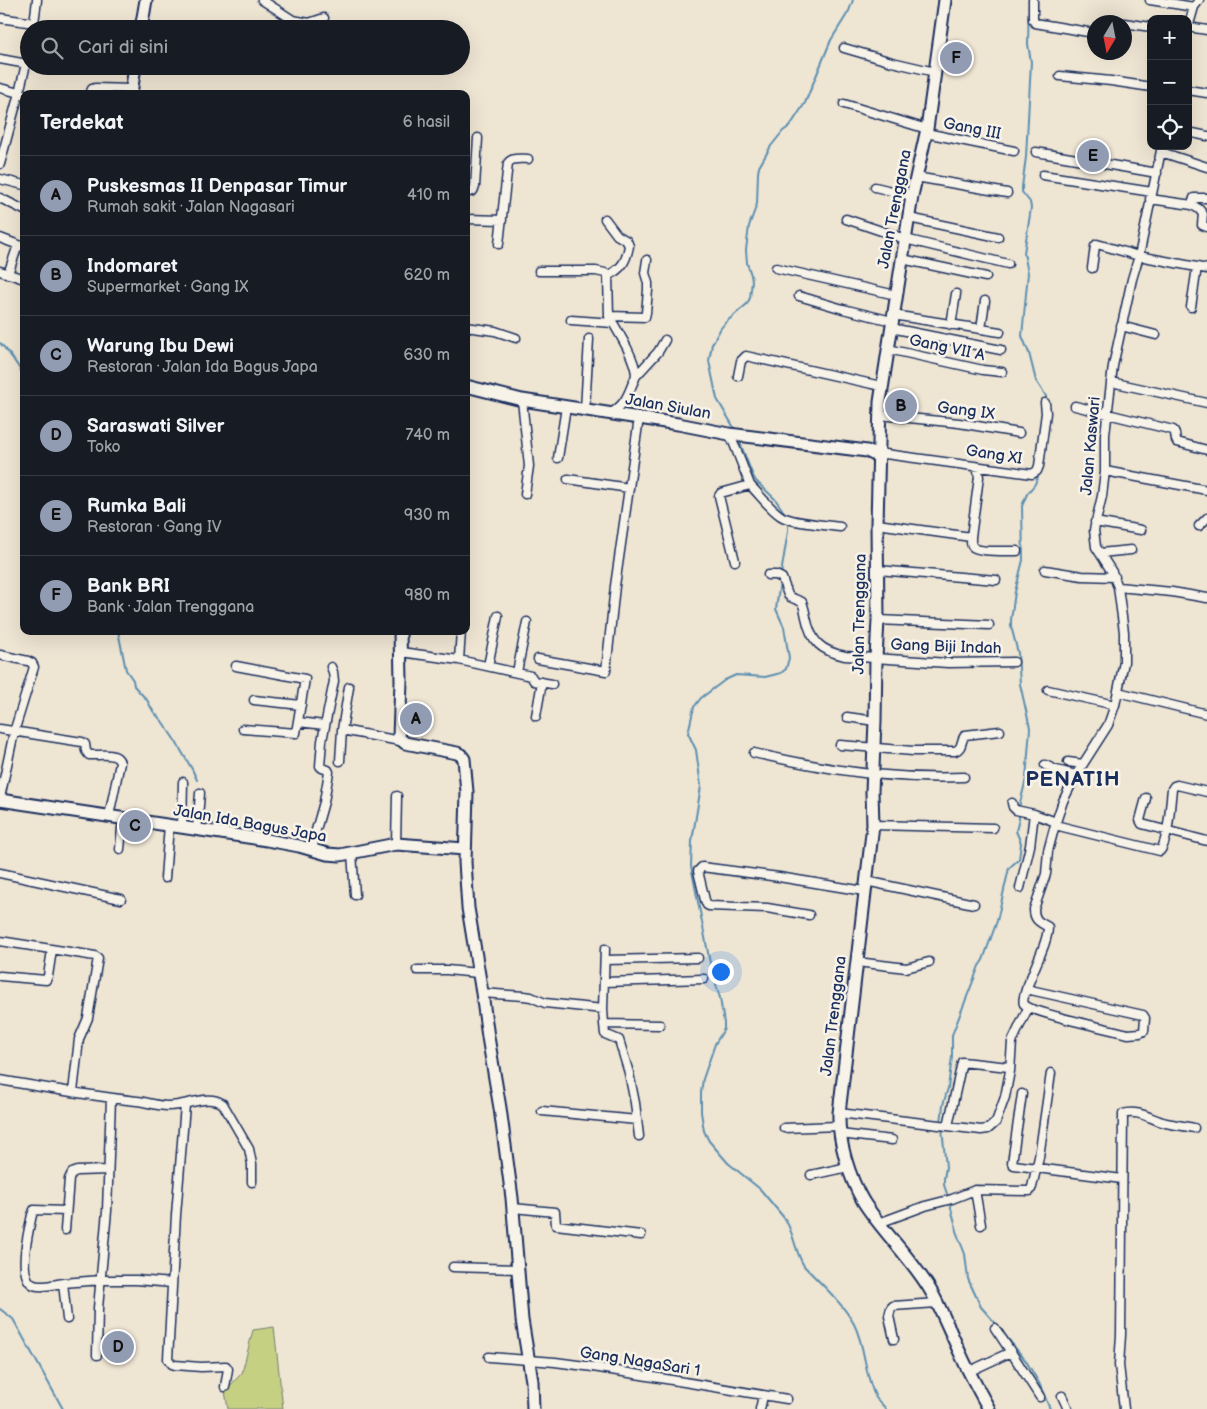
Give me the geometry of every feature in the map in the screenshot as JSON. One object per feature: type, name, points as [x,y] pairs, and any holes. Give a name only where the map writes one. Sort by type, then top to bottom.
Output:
[{"type":"street","points":[[35,20],[37,0]]},
{"type":"street","points":[[143,20],[146,0]]},
{"type":"street","points":[[262,0],[293,20]]},
{"type":"street","name":"Jalan Trenggana","points":[[945,0],[926,131],[912,196],[881,386],[877,524],[878,620],[872,774],[873,825],[839,1113],[839,1130],[848,1167],[864,1202],[920,1274],[937,1303],[989,1409]]},
{"type":"street","points":[[1033,0],[1034,23],[1087,32]]},
{"type":"street","points":[[1150,0],[1196,3],[1192,15]]},
{"type":"street","points":[[0,18],[20,23]]},
{"type":"street","points":[[316,20],[324,18]]},
{"type":"street","points":[[1132,24],[1147,26]]},
{"type":"street","points":[[1192,28],[1207,30]]},
{"type":"street","points":[[844,48],[935,72]]},
{"type":"street","points":[[0,59],[20,63]]},
{"type":"street","points":[[23,90],[25,75]]},
{"type":"street","points":[[131,90],[133,75]]},
{"type":"street","points":[[1060,76],[1147,87]]},
{"type":"street","points":[[0,88],[20,93]]},
{"type":"street","points":[[92,90],[95,88],[119,90]]},
{"type":"street","points":[[1192,91],[1207,94]]},
{"type":"street","points":[[0,164],[20,99]]},
{"type":"street","name":"Gang III","points":[[844,104],[926,131],[1014,151]]},
{"type":"street","points":[[1192,133],[1207,136]]},
{"type":"street","points":[[470,192],[476,187],[478,138]]},
{"type":"street","name":"Jalan Kaswari","points":[[1026,989],[1047,934],[1048,927],[1036,920],[1034,910],[1046,874],[1047,854],[1055,823],[1076,775],[1108,726],[1115,705],[1124,662],[1124,632],[1118,587],[1115,577],[1095,542],[1094,530],[1102,496],[1105,471],[1105,435],[1111,382],[1121,326],[1139,256],[1162,150]]},
{"type":"street","points":[[1164,150],[1207,167]]},
{"type":"street","points":[[1036,152],[1157,173]]},
{"type":"street","points":[[499,244],[508,163],[510,160],[528,159]]},
{"type":"street","points":[[1043,175],[1192,205],[1202,212],[1202,225],[1207,227]]},
{"type":"street","points":[[916,177],[1007,193]]},
{"type":"street","points":[[0,178],[20,184]]},
{"type":"street","points":[[875,187],[912,196]]},
{"type":"street","points":[[0,198],[20,208]]},
{"type":"street","points":[[1192,205],[1194,198],[1207,198]]},
{"type":"street","points":[[909,218],[998,237]]},
{"type":"street","points":[[470,219],[502,220]]},
{"type":"street","points":[[605,219],[616,236],[627,241],[629,246],[623,264],[618,270],[608,276]]},
{"type":"street","points":[[846,219],[905,239],[1008,264]]},
{"type":"street","points":[[0,238],[20,246]]},
{"type":"street","points":[[1092,268],[1096,244],[1139,256],[1207,269]]},
{"type":"street","points":[[8,274],[20,248]]},
{"type":"street","points":[[902,259],[986,277]]},
{"type":"street","points":[[570,320],[645,317],[648,290],[645,273],[646,260]]},
{"type":"street","points":[[1191,307],[1197,267]]},
{"type":"street","points":[[776,268],[896,295]]},
{"type":"street","points":[[0,271],[20,278]]},
{"type":"street","points":[[539,272],[596,271],[605,273],[608,276]]},
{"type":"street","points":[[608,276],[611,319],[631,358],[636,376]]},
{"type":"street","points":[[951,325],[956,294]]},
{"type":"street","points":[[799,296],[843,310],[1001,350]]},
{"type":"street","points":[[981,330],[985,301]]},
{"type":"street","points":[[892,321],[951,325],[1000,332]]},
{"type":"street","points":[[1121,326],[1156,335]]},
{"type":"street","points":[[470,328],[516,338]]},
{"type":"street","points":[[584,410],[589,339]]},
{"type":"street","points":[[615,414],[627,398],[636,376],[658,352],[666,340]]},
{"type":"street","name":"Gang VII A","points":[[888,349],[983,370],[1002,372]]},
{"type":"street","points":[[738,376],[741,361],[746,356],[881,386]]},
{"type":"street","points":[[1111,382],[1207,403]]},
{"type":"street","name":"Jalan Siulan","points":[[470,387],[522,400],[738,435],[879,453]]},
{"type":"street","points":[[522,400],[529,466],[525,494]]},
{"type":"street","name":"Gang XI","points":[[879,453],[1032,474],[1037,472],[1040,461],[1046,413],[1045,403]]},
{"type":"street","points":[[1075,406],[1173,430],[1176,440],[1180,443],[1207,450]]},
{"type":"street","points":[[558,458],[566,407]]},
{"type":"street","name":"Gang IX","points":[[879,416],[959,423],[1019,433]]},
{"type":"street","points":[[538,659],[606,670],[636,418]]},
{"type":"street","points":[[738,435],[734,444],[750,485],[776,512],[789,519],[840,527]]},
{"type":"street","points":[[978,467],[979,477],[971,537],[972,545],[976,549],[1017,551]]},
{"type":"street","points":[[1105,471],[1207,490]]},
{"type":"street","points":[[568,479],[629,488]]},
{"type":"street","points":[[735,561],[719,496],[721,493],[750,485]]},
{"type":"street","points":[[1199,526],[1207,518]]},
{"type":"street","points":[[1095,522],[1141,530]]},
{"type":"street","points":[[877,524],[971,537]]},
{"type":"street","points":[[1100,553],[1130,550]]},
{"type":"street","points":[[878,570],[996,580]]},
{"type":"street","points":[[1045,570],[1082,576],[1115,577]]},
{"type":"street","name":"Gang Biji Indah","points":[[768,575],[776,575],[782,578],[788,595],[802,602],[811,635],[815,641],[834,653],[948,663],[1014,662]]},
{"type":"street","points":[[1118,587],[1172,592],[1207,598]]},
{"type":"street","points":[[488,666],[498,616]]},
{"type":"street","points":[[878,620],[989,625]]},
{"type":"street","points":[[517,672],[527,622]]},
{"type":"street","points":[[400,635],[401,681],[398,736],[400,741]]},
{"type":"street","points":[[459,660],[461,635]]},
{"type":"street","points":[[401,652],[459,660],[517,672],[531,676],[534,680],[552,684]]},
{"type":"street","points":[[0,655],[28,661],[33,665],[14,732],[0,799]]},
{"type":"street","points":[[236,666],[305,679],[296,733],[244,729]]},
{"type":"street","points":[[313,849],[329,772],[320,766],[324,725],[334,681],[332,668]]},
{"type":"street","points":[[536,716],[542,682]]},
{"type":"street","points":[[340,761],[342,730],[349,687]]},
{"type":"street","points":[[1048,690],[1115,705]]},
{"type":"street","points":[[1118,692],[1207,714]]},
{"type":"street","points":[[254,700],[301,705]]},
{"type":"street","points":[[847,718],[875,721]]},
{"type":"street","points":[[298,722],[324,725]]},
{"type":"street","points":[[0,729],[82,742],[86,744],[86,751],[89,755],[118,758],[120,763],[109,816]]},
{"type":"street","points":[[342,730],[457,753],[463,757],[467,792],[464,862],[468,908],[513,1208],[522,1320],[532,1381],[533,1409]]},
{"type":"street","points":[[840,745],[913,751],[954,751],[959,750],[962,746],[965,735],[1000,731]]},
{"type":"street","points":[[754,753],[812,766],[872,774],[932,778],[964,777]]},
{"type":"street","points":[[1068,762],[1083,764]]},
{"type":"street","points":[[1045,765],[1076,775]]},
{"type":"street","points":[[182,828],[183,782]]},
{"type":"street","points":[[1017,808],[1055,823],[1160,851],[1167,831],[1172,789],[1174,786],[1207,792]]},
{"type":"street","points":[[197,830],[200,793]]},
{"type":"street","points":[[396,844],[397,796]]},
{"type":"street","points":[[1146,798],[1141,823],[1207,841]]},
{"type":"street","name":"Jalan Ida Bagus Japa","points":[[0,799],[267,840],[333,855],[396,844],[465,849]]},
{"type":"street","points":[[1020,888],[1030,846],[1034,814]]},
{"type":"street","points":[[120,849],[124,818]]},
{"type":"street","points":[[165,878],[169,825]]},
{"type":"street","points":[[873,825],[993,828]]},
{"type":"street","points":[[352,853],[355,895]]},
{"type":"street","points":[[809,915],[767,908],[709,906],[705,900],[698,871],[702,867],[865,886],[974,904]]},
{"type":"street","points":[[0,873],[121,899]]},
{"type":"street","points":[[0,941],[98,958],[88,1018],[79,1039],[73,1092]]},
{"type":"street","points":[[605,949],[603,1009],[605,1034],[619,1040],[630,1073],[639,1136]]},
{"type":"street","points":[[0,976],[46,980],[52,950]]},
{"type":"street","points":[[605,960],[698,958]]},
{"type":"street","points":[[857,962],[906,968],[928,962]]},
{"type":"street","points":[[417,970],[447,970],[478,974]]},
{"type":"street","points":[[604,982],[704,979]]},
{"type":"street","points":[[1026,989],[1143,1015],[1145,1018],[1144,1030],[1140,1033],[1128,1034],[1028,1008],[1023,1000],[1026,989]]},
{"type":"street","points":[[482,993],[524,996],[545,1003],[603,1009]]},
{"type":"street","points":[[839,1113],[981,1130],[994,1125],[1005,1097],[1010,1071],[1012,1042],[1028,1008]]},
{"type":"street","points":[[604,1024],[660,1025]]},
{"type":"street","points":[[948,1126],[962,1062],[1009,1067]]},
{"type":"street","points":[[879,1223],[975,1190],[1030,1191],[1039,1156],[1051,1073]]},
{"type":"street","points":[[0,1080],[111,1099],[168,1106],[185,1105],[215,1099],[223,1104],[249,1149],[252,1164],[252,1182]]},
{"type":"street","points":[[1022,1094],[1012,1163],[1014,1165],[1122,1179]]},
{"type":"street","points":[[97,1355],[98,1318],[106,1228],[111,1099]]},
{"type":"street","points":[[185,1105],[172,1283],[169,1361],[175,1365],[226,1366],[228,1369],[225,1387]]},
{"type":"street","points":[[542,1111],[637,1120]]},
{"type":"street","points":[[1124,1409],[1119,1365],[1124,1113],[1143,1114],[1166,1123],[1194,1128]]},
{"type":"street","points":[[784,1128],[839,1130],[892,1140]]},
{"type":"street","points":[[811,1175],[848,1167]]},
{"type":"street","points":[[65,1230],[69,1179],[72,1173],[108,1170]]},
{"type":"street","points":[[975,1190],[981,1225]]},
{"type":"street","points":[[513,1208],[555,1212],[556,1224],[642,1234]]},
{"type":"street","points":[[66,1211],[36,1209],[33,1211],[24,1259],[30,1283],[40,1286],[101,1280],[136,1280],[172,1283]]},
{"type":"street","points":[[453,1267],[518,1269]]},
{"type":"street","points":[[63,1283],[67,1319]]},
{"type":"street","points":[[894,1339],[889,1316],[891,1308],[894,1306],[937,1303]]},
{"type":"street","points":[[995,1328],[1040,1397]]},
{"type":"street","points":[[970,1371],[1011,1352]]},
{"type":"street","name":"Gang NagaSari 1","points":[[488,1357],[593,1367],[787,1399]]},
{"type":"street","points":[[760,1409],[763,1396]]},
{"type":"street","points":[[1062,1396],[1068,1409]]},
{"type":"green space","points":[[274,1327],[283,1409],[228,1409],[225,1391],[242,1373],[253,1330]]},
{"type":"waterway","points":[[736,431],[717,399],[709,361],[712,344],[721,328],[747,304],[750,298],[752,281],[746,250],[749,226],[757,204],[759,167],[771,146],[783,131],[790,126],[805,103],[831,40],[849,11],[853,0]]},
{"type":"waterway","points":[[1029,0],[1028,44],[1031,62],[1026,157],[1022,192],[1030,202],[1031,208],[1024,253],[1028,273],[1022,336],[1029,353],[1036,381],[1046,396],[1046,400]]},
{"type":"waterway","points":[[0,343],[20,370]]},
{"type":"waterway","points":[[739,440],[756,481],[775,499],[786,515]]},
{"type":"waterway","points":[[1019,807],[1026,779],[1030,728],[1020,684],[1018,653],[1011,620],[1015,592],[1023,560],[1022,506],[1040,471]]},
{"type":"waterway","points":[[781,574],[788,522]]},
{"type":"waterway","points":[[780,582],[776,609],[784,627],[789,658],[786,669],[781,673],[765,677],[736,675],[725,680],[701,698],[694,707],[688,733],[696,750],[701,786],[692,841],[691,866],[724,1023],[724,1029],[715,1044],[703,1079],[701,1112],[704,1131],[709,1141],[728,1163],[760,1189],[785,1219],[804,1266],[844,1308],[854,1324],[861,1342],[872,1389],[876,1398],[886,1409]]},
{"type":"waterway","points":[[119,635],[126,670],[133,680],[134,686],[162,721],[197,780]]},
{"type":"waterway","points":[[941,1123],[952,1057],[952,1035],[997,921],[1009,868],[1019,859],[1021,843],[1016,831],[1019,812]]},
{"type":"waterway","points":[[942,1128],[946,1167],[944,1185],[948,1197]]},
{"type":"waterway","points":[[949,1201],[956,1231],[965,1254],[968,1279],[981,1307],[997,1325]]},
{"type":"waterway","points":[[0,1309],[13,1319],[63,1409]]},
{"type":"waterway","points":[[1000,1329],[1026,1361],[1039,1383],[1050,1409]]},
{"type":"place","name":"Bank BRI","points":[[956,58]]},
{"type":"place","name":"Rumka Bali","points":[[1093,156]]},
{"type":"place","name":"Indomaret","points":[[901,406]]},
{"type":"place","name":"Puskesmas II Denpasar Timur","points":[[416,719]]},
{"type":"place","name":"Warung Ibu Dewi","points":[[135,826]]},
{"type":"place","name":"Saraswati Silver","points":[[118,1347]]},
{"type":"district","name":"PENATIH","points":[[1073,779]]}]
